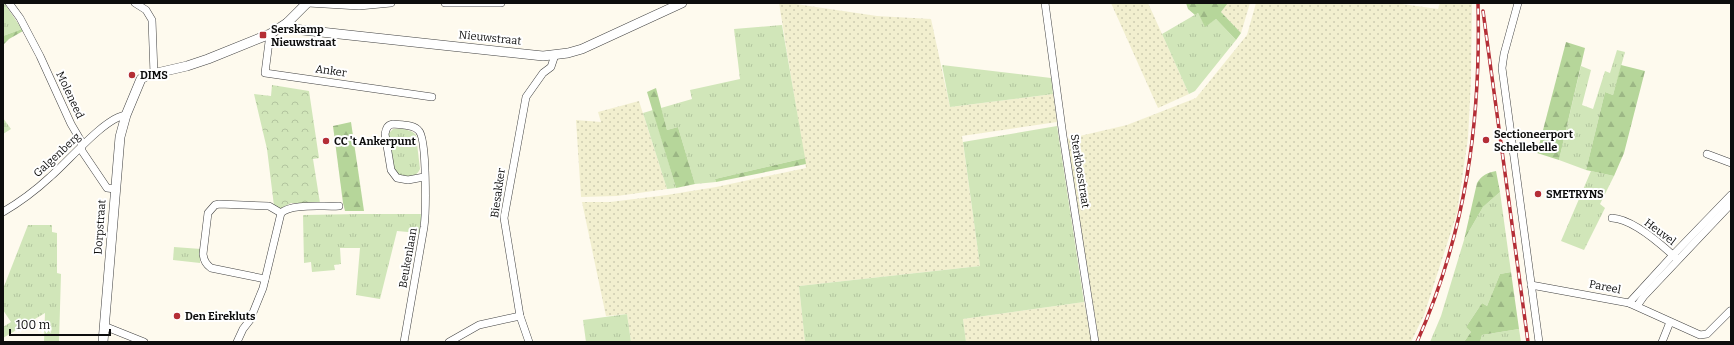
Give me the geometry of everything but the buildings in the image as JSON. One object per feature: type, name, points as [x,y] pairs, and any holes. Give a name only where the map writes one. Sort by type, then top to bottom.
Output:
[{"type":"street","name":"Moleneed","points":[[9,3],[20,18],[40,56],[71,124],[81,141],[82,151],[107,188],[115,189]]},
{"type":"street","points":[[135,3],[146,10],[152,20],[154,74]]},
{"type":"street","points":[[126,115],[141,79],[208,59],[270,34],[287,23],[308,3],[358,6],[391,3]]},
{"type":"street","points":[[445,3],[501,3]]},
{"type":"street","name":"Nieuwstraat","points":[[287,23],[293,28],[543,56],[582,49],[601,42],[682,3]]},
{"type":"street","name":"Sterkbosstraat","points":[[1045,3],[1063,136],[1095,342]]},
{"type":"street","points":[[1518,3],[1504,54],[1502,68],[1539,342]]},
{"type":"street","name":"Anker","points":[[270,34],[265,73],[432,97]]},
{"type":"street","name":"Biesakker","points":[[529,342],[520,316],[504,228],[504,213],[526,97],[550,67],[554,55]]},
{"type":"street","name":"Galgenberg","points":[[3,212],[24,200],[82,146],[118,116],[126,115]]},
{"type":"street","name":"Dorpstraat","points":[[103,342],[120,137],[126,115]]},
{"type":"street","name":"Beukenlaan","points":[[404,342],[426,212],[422,135],[415,127],[389,125],[385,134],[391,170],[397,178],[408,180],[424,177]]},
{"type":"street","points":[[1707,154],[1731,163]]},
{"type":"street","name":"Heuvel","points":[[1637,306],[1644,296],[1678,260],[1714,218],[1731,195]]},
{"type":"street","points":[[265,279],[211,268],[204,260],[208,213],[210,209],[219,204],[269,206],[281,213]]},
{"type":"street","name":"Heuvel","points":[[1629,303],[1673,255],[1731,204]]},
{"type":"street","points":[[237,342],[243,329],[250,320],[265,279],[281,213],[292,207],[339,206]]},
{"type":"street","name":"Heuvel","points":[[1612,218],[1618,218],[1646,232],[1678,260]]},
{"type":"street","name":"Pareel","points":[[1531,285],[1629,303],[1700,335],[1707,334],[1730,311]]},
{"type":"street","points":[[449,342],[479,325],[520,316]]},
{"type":"street","points":[[1662,342],[1670,322]]},
{"type":"street","points":[[104,326],[144,342]]},
{"type":"shaded area","points":[[779,3],[789,3],[877,16],[931,19],[950,107],[1053,94],[1057,122],[962,136],[980,266],[799,286],[805,342],[631,342],[627,314],[606,316],[582,202],[610,202],[667,195],[716,187],[806,168]]},
{"type":"shaded area","points":[[1111,3],[1148,3],[1189,94],[1158,108]]},
{"type":"shaded area","points":[[1228,3],[1250,3],[1241,33],[1221,12]]},
{"type":"shaded area","points":[[1256,3],[1395,3],[1438,9],[1440,3],[1472,3],[1471,80],[1468,138],[1457,213],[1424,315],[1411,342],[1099,342],[1067,139],[1127,125],[1196,98],[1247,35]]},
{"type":"shaded area","points":[[639,101],[667,189],[617,196],[581,197],[576,120],[601,122],[598,112]]},
{"type":"shaded area","points":[[1084,302],[1092,342],[966,342],[963,319]]},
{"type":"green space","points":[[3,3],[22,29],[3,36]]},
{"type":"green space","points":[[1186,3],[1228,3],[1221,12],[1241,33],[1236,40],[1216,19],[1205,27],[1198,13],[1195,15],[1188,9]]},
{"type":"green space","points":[[1198,13],[1205,26],[1216,19],[1236,40],[1195,91],[1189,94],[1162,34]]},
{"type":"green space","points":[[782,25],[805,158],[715,179],[716,182],[695,184],[678,127],[667,130],[661,108],[692,99],[690,90],[740,79],[734,29]]},
{"type":"green space","points":[[22,29],[23,31],[9,39],[3,45],[3,36]]},
{"type":"green space","points":[[1566,42],[1585,48],[1559,160],[1537,153]]},
{"type":"green space","points":[[1617,50],[1625,52],[1613,95],[1605,92],[1586,170],[1559,160],[1581,66],[1591,70],[1582,105],[1593,109],[1605,71],[1610,73]]},
{"type":"green space","points":[[942,65],[1051,78],[1053,94],[950,107]]},
{"type":"green space","points":[[1621,65],[1645,71],[1624,153],[1614,176],[1586,170],[1605,92],[1613,95]]},
{"type":"green space","points":[[272,85],[309,91],[319,158],[313,159],[320,203],[291,203],[280,209],[274,206],[267,149],[254,94],[271,96]]},
{"type":"green space","points":[[656,88],[667,130],[678,127],[695,184],[676,188],[647,92]]},
{"type":"green space","points":[[653,110],[676,188],[667,189],[643,113]]},
{"type":"green space","points":[[3,118],[11,129],[3,134]]},
{"type":"green space","points":[[351,122],[364,211],[345,211],[343,203],[333,126]]},
{"type":"green space","points":[[1057,126],[1084,302],[963,319],[966,342],[805,342],[799,286],[980,266],[963,142]]},
{"type":"green space","points":[[393,129],[405,129],[416,135],[420,169],[415,175],[405,177],[395,173],[388,145],[389,133]]},
{"type":"green space","points":[[805,158],[806,164],[716,182],[715,179]]},
{"type":"green space","points":[[1496,171],[1500,192],[1483,207],[1464,240],[1477,183],[1485,175]]},
{"type":"green space","points":[[1591,171],[1614,176],[1600,204],[1605,208],[1584,250],[1561,241]]},
{"type":"green space","points":[[1500,192],[1511,272],[1500,274],[1487,306],[1482,303],[1466,327],[1471,332],[1464,342],[1430,342],[1441,316],[1464,240],[1483,207]]},
{"type":"green space","points":[[422,214],[419,233],[397,231],[380,299],[356,295],[360,248],[340,248],[341,264],[334,265],[335,270],[312,272],[311,262],[304,263],[303,215]]},
{"type":"green space","points":[[28,225],[52,225],[52,232],[57,233],[57,273],[61,274],[59,342],[44,342],[45,313],[3,338],[3,327],[11,322],[3,310],[3,289]]},
{"type":"green space","points":[[174,247],[201,249],[200,263],[173,260]]},
{"type":"green space","points":[[1511,272],[1519,329],[1482,335],[1480,342],[1464,342],[1471,332],[1466,327],[1482,303],[1487,306],[1500,274]]},
{"type":"green space","points":[[627,314],[631,342],[586,342],[583,320]]},
{"type":"green space","points":[[1519,329],[1521,342],[1480,342],[1482,335]]},
{"type":"railway","points":[[1417,342],[1434,301],[1448,259],[1459,218],[1467,176],[1477,91],[1478,3]]},
{"type":"railway","points":[[1483,11],[1528,342]]},
{"type":"place","name":"Serskamp Nieuwstraat","points":[[263,35]]},
{"type":"place","name":"DIMS","points":[[132,75]]},
{"type":"place","name":"Sectioneerport Schellebelle","points":[[1486,140]]},
{"type":"place","name":"CC 't Ankerpunt","points":[[326,141]]},
{"type":"place","name":"SMETRYNS","points":[[1538,194]]},
{"type":"place","name":"Den Eirekluts","points":[[177,316]]}]
